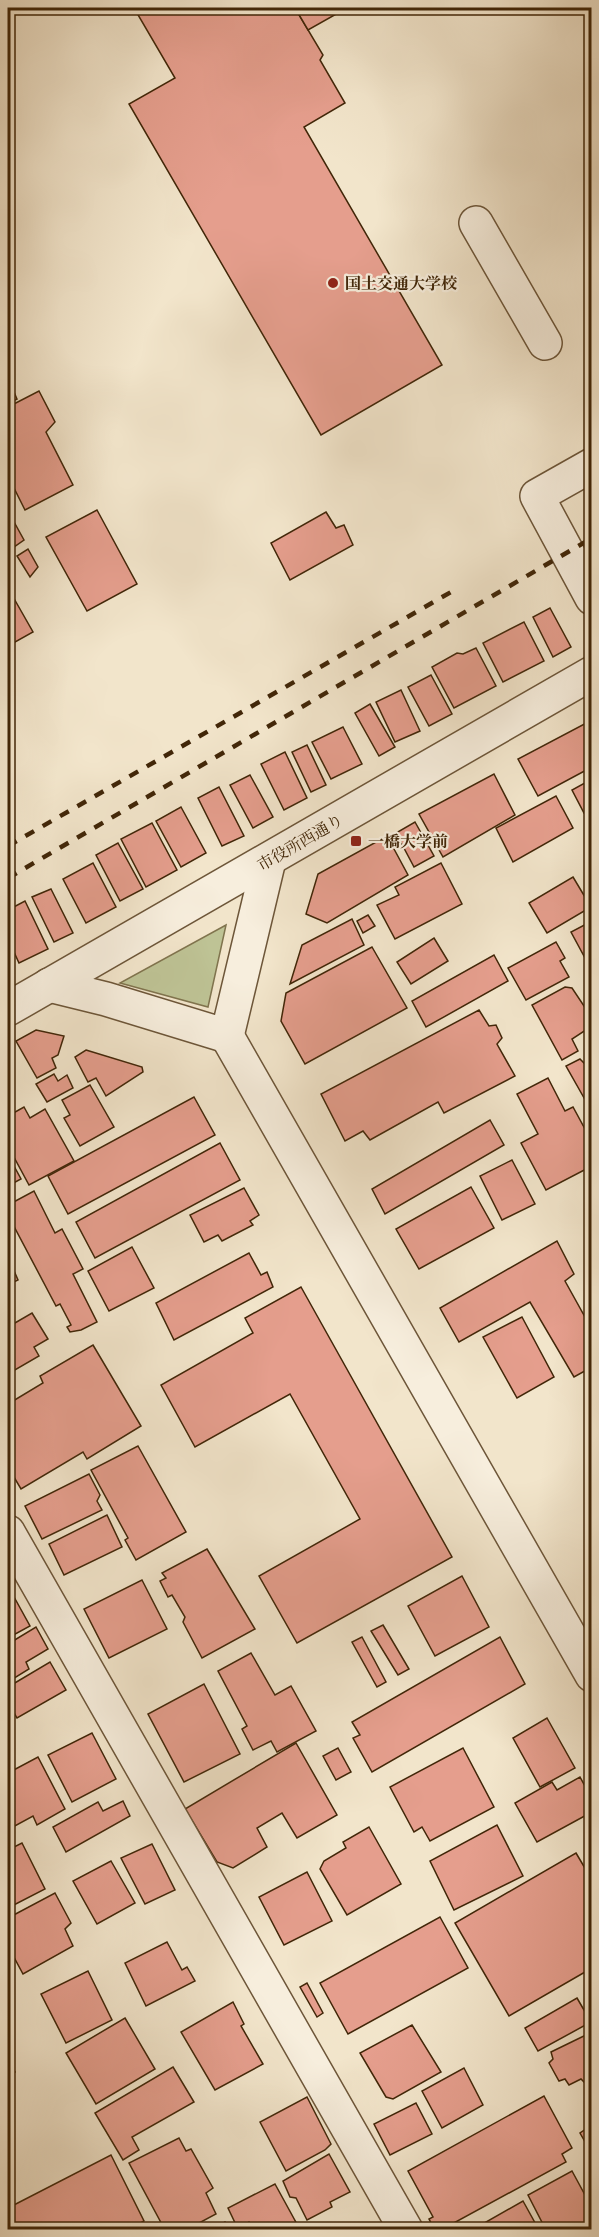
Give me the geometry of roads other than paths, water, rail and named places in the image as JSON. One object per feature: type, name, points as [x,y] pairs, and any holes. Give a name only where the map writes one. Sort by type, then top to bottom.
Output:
[{"type":"street","points":[[476,223],[545,343]]},
{"type":"street","points":[[591,465],[537,496],[591,598]]},
{"type":"street","name":"市役所西通り","points":[[8,1009],[591,673]]},
{"type":"street","points":[[269,860],[227,1036],[591,1674]]},
{"type":"street","points":[[49,985],[106,999],[227,1036]]},
{"type":"street","points":[[8,1532],[406,2229]]},
{"type":"railway","points":[[8,878],[592,538]]},
{"type":"railway","points":[[8,846],[458,588]]},
{"type":"place","name":"国土交通大学校","points":[[333,283]]},
{"type":"place","name":"一橋大学前","points":[[356,841]]}]
